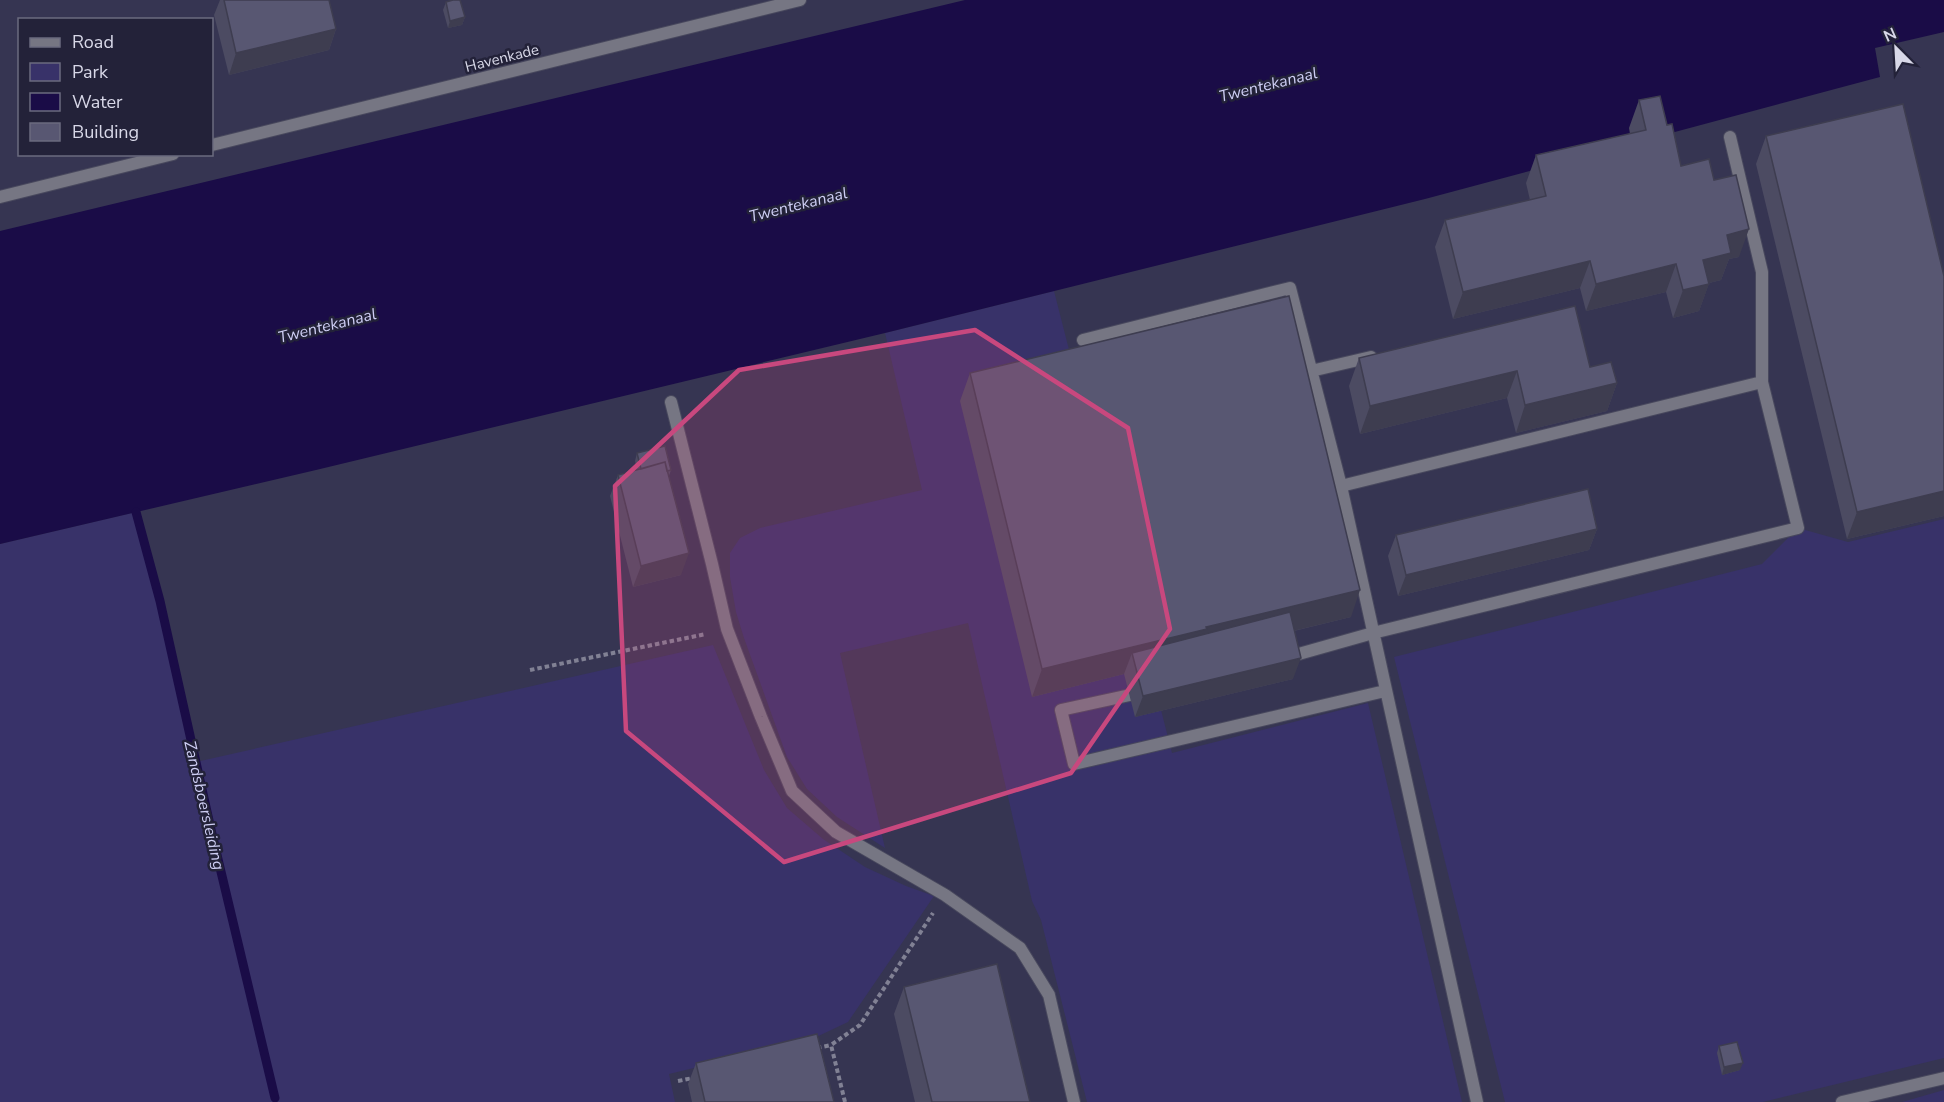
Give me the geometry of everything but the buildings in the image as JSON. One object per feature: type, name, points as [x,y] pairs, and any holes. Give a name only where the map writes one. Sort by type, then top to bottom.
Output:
[{"type":"street","name":"Havenkade","points":[[213,145],[800,0]]},
{"type":"street","points":[[1288,657],[1373,633],[1798,528],[1762,382],[1762,272],[1730,137]]},
{"type":"street","points":[[0,197],[165,156]]},
{"type":"street","points":[[1083,340],[1290,288],[1341,486],[1477,1102]]},
{"type":"street","points":[[1311,371],[1380,355]]},
{"type":"street","points":[[1341,486],[1762,382]]},
{"type":"street","points":[[671,402],[727,629],[792,791],[836,832],[945,895],[1020,948],[1049,995],[1074,1102]]},
{"type":"street","points":[[1130,695],[1061,710],[1074,764],[1385,691]]},
{"type":"street","points":[[1842,1102],[1944,1078]]},
{"type":"path","points":[[530,670],[727,629]]},
{"type":"path","points":[[809,1050],[831,1045],[860,1025],[945,895]]},
{"type":"path","points":[[831,1045],[845,1102]]},
{"type":"path","points":[[678,1082],[700,1076]]},
{"type":"highlighted area","points":[[975,330],[1128,428],[1170,629],[1071,773],[784,862],[626,731],[615,486],[739,370]]},
{"type":"shaded area","name":"Twentekanaal","points":[[0,0],[1944,0],[1944,1102],[0,1102]]},
{"type":"green space","points":[[1054,291],[1172,753],[1368,703],[1462,1102],[1087,1102],[1041,920],[1032,901],[968,623],[840,653],[885,848],[837,817],[807,789],[787,757],[736,612],[730,577],[730,553],[740,538],[760,528],[922,490],[885,333]]},
{"type":"green space","points":[[136,512],[160,601],[196,762],[713,645],[764,770],[787,808],[823,839],[865,867],[934,896],[848,1022],[810,1040],[669,1074],[675,1102],[0,1102],[0,544]]},
{"type":"green space","points":[[1944,519],[1944,1058],[1763,1102],[1505,1102],[1394,657],[1762,564],[1798,528],[1848,542]]},
{"type":"green space","points":[[1944,1090],[1944,1102],[1902,1102]]},
{"type":"water","points":[[965,0],[1944,0],[1944,32],[1875,48],[1880,77],[1425,199],[885,333],[0,544],[0,231]]},
{"type":"waterway","name":"Zandsboersleiding","points":[[136,512],[160,601],[212,834],[275,1098]]}]
